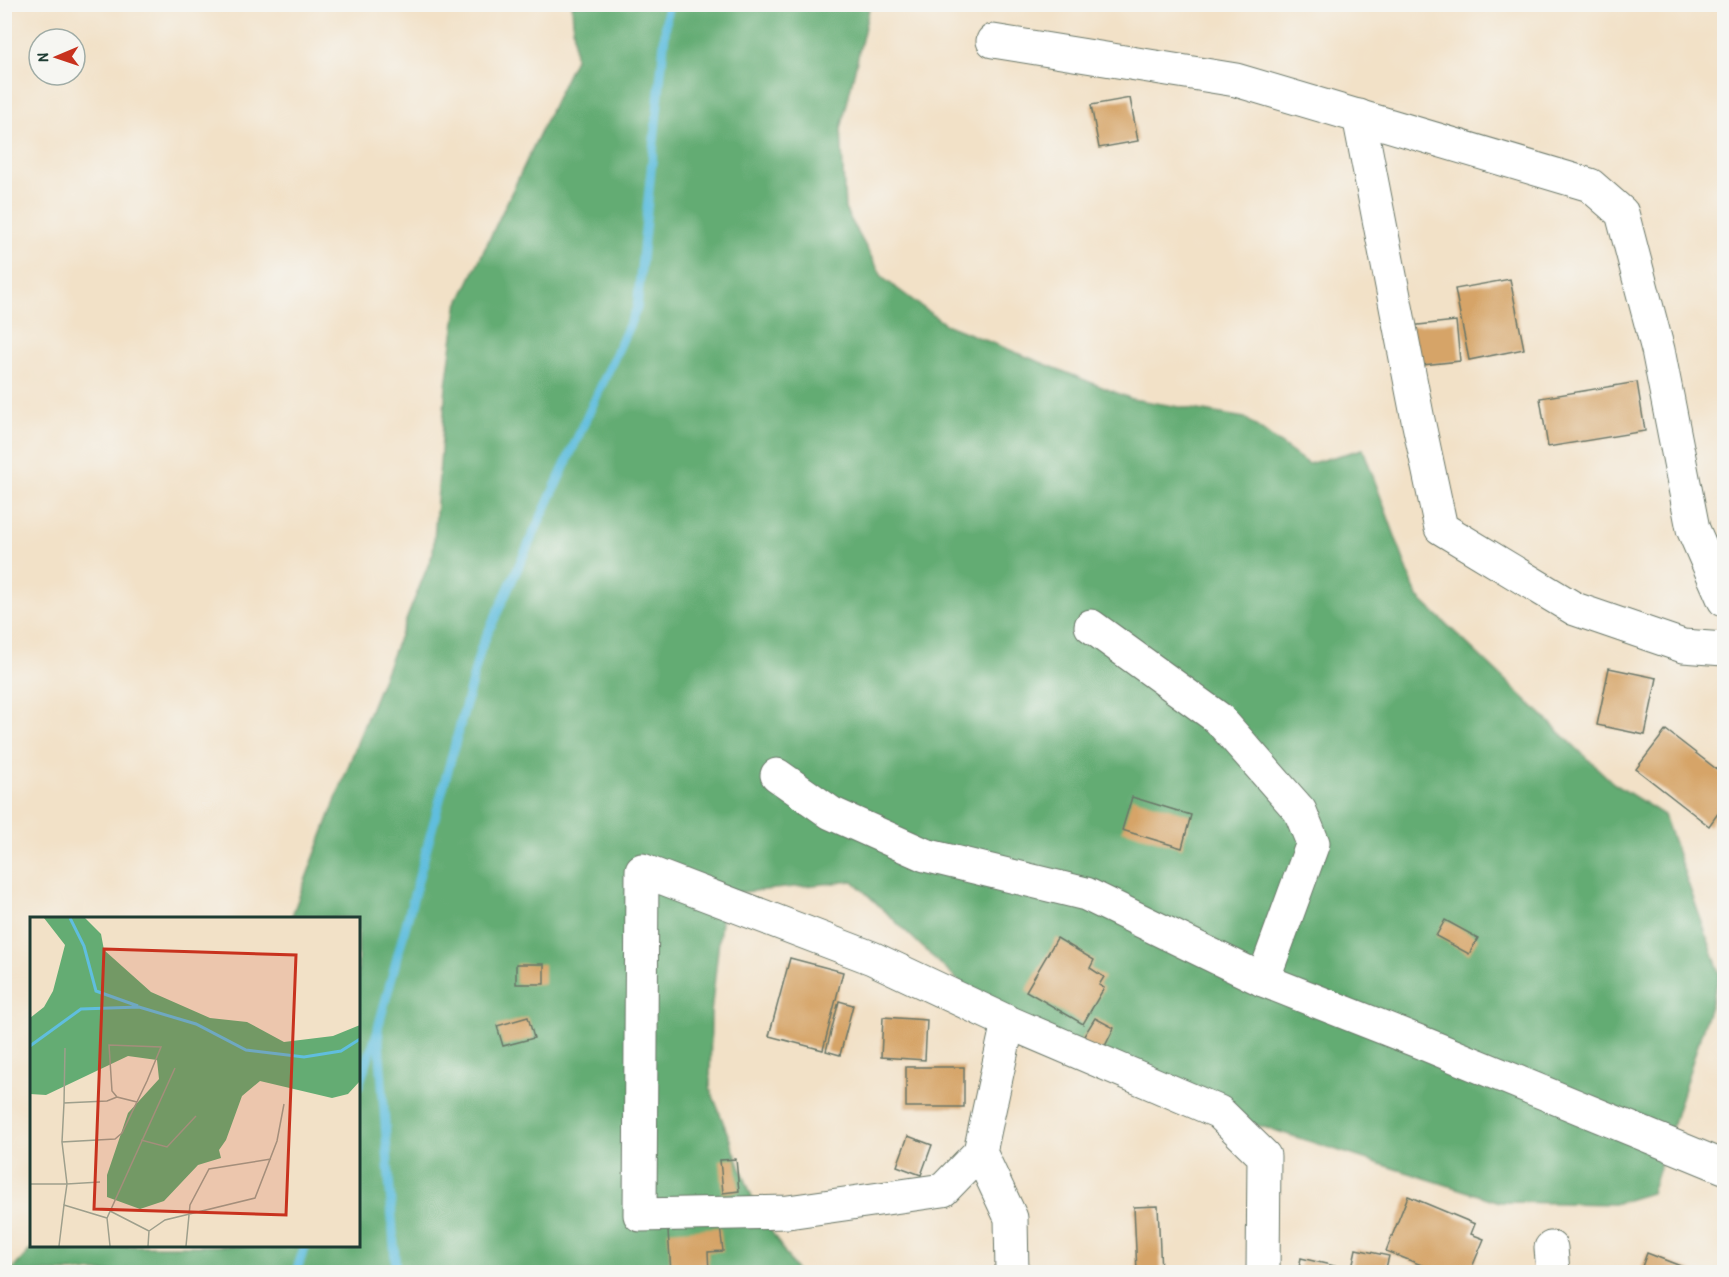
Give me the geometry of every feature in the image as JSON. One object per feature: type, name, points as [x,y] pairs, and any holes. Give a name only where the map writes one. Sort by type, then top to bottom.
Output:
[{"type":"street","points":[[993,41],[1236,80],[1590,185],[1622,213],[1658,350],[1693,529],[1725,600]]},
{"type":"street","points":[[1359,116],[1418,420],[1442,528],[1575,609],[1683,646],[1725,649]]},
{"type":"street","points":[[1091,626],[1218,718],[1300,811],[1313,843],[1263,980]]},
{"type":"street","points":[[777,775],[831,813],[925,855],[1086,894],[1263,980],[1725,1167]]},
{"type":"street","points":[[1008,1022],[980,1152],[943,1190],[788,1212],[640,1215],[642,870],[872,958],[1008,1022],[1219,1112],[1264,1156],[1263,1272]]},
{"type":"street","points":[[980,1152],[1011,1218],[1012,1272]]},
{"type":"green space","points":[[572,5],[870,5],[841,129],[845,209],[883,278],[945,324],[1132,399],[1245,418],[1308,464],[1363,449],[1417,596],[1613,783],[1664,815],[1720,974],[1651,1193],[1614,1204],[1500,1202],[1277,1131],[1089,1076],[975,997],[853,881],[724,894],[711,1013],[710,1088],[755,1205],[797,1272],[10,1272],[33,1247],[360,1247],[360,917],[291,917],[364,725],[433,553],[446,386],[457,307],[575,59]]},
{"type":"building","points":[[1130,98],[1138,141],[1099,148],[1091,105]]},
{"type":"building","points":[[1510,279],[1524,349],[1469,360],[1455,289]]},
{"type":"building","points":[[1456,321],[1460,361],[1413,366],[1409,326]]},
{"type":"building","points":[[1637,382],[1645,431],[1548,447],[1540,398]]},
{"type":"building","points":[[1609,668],[1657,678],[1645,735],[1597,725]]},
{"type":"building","points":[[1666,730],[1724,775],[1724,805],[1709,826],[1636,769]]},
{"type":"building","points":[[1132,797],[1191,815],[1182,848],[1122,830]]},
{"type":"building","points":[[1445,920],[1478,938],[1469,954],[1436,936]]},
{"type":"building","points":[[1057,938],[1094,960],[1090,968],[1104,977],[1099,985],[1104,988],[1083,1024],[1026,991]]},
{"type":"building","points":[[790,958],[843,972],[823,1050],[769,1036]]},
{"type":"building","points":[[516,964],[544,964],[544,984],[516,984]]},
{"type":"building","points":[[839,1001],[853,1005],[840,1055],[826,1051]]},
{"type":"building","points":[[528,1017],[534,1038],[503,1046],[497,1026]]},
{"type":"building","points":[[883,1017],[927,1020],[925,1060],[881,1057]]},
{"type":"building","points":[[1095,1018],[1114,1028],[1099,1058],[1079,1044]]},
{"type":"building","points":[[906,1067],[964,1067],[964,1107],[906,1107]]},
{"type":"building","points":[[908,1136],[932,1145],[921,1175],[897,1166]]},
{"type":"building","points":[[736,1159],[739,1191],[723,1193],[720,1160]]},
{"type":"building","points":[[1408,1196],[1475,1224],[1471,1234],[1484,1239],[1470,1272],[1439,1272],[1386,1251]]},
{"type":"building","points":[[1158,1206],[1161,1272],[1137,1272],[1134,1207]]},
{"type":"building","points":[[720,1227],[723,1251],[708,1252],[709,1272],[671,1272],[668,1231]]},
{"type":"building","points":[[1356,1249],[1389,1256],[1385,1272],[1351,1272]]},
{"type":"building","points":[[1647,1253],[1696,1272],[1640,1272]]},
{"type":"building","points":[[1301,1258],[1343,1268],[1342,1272],[1298,1272]]},
{"type":"waterway","points":[[396,1272],[378,1028],[481,648],[637,308],[668,4]]},
{"type":"waterway","points":[[360,1081],[377,1033]]},
{"type":"waterway","points":[[296,1272],[305,1247]]}]
